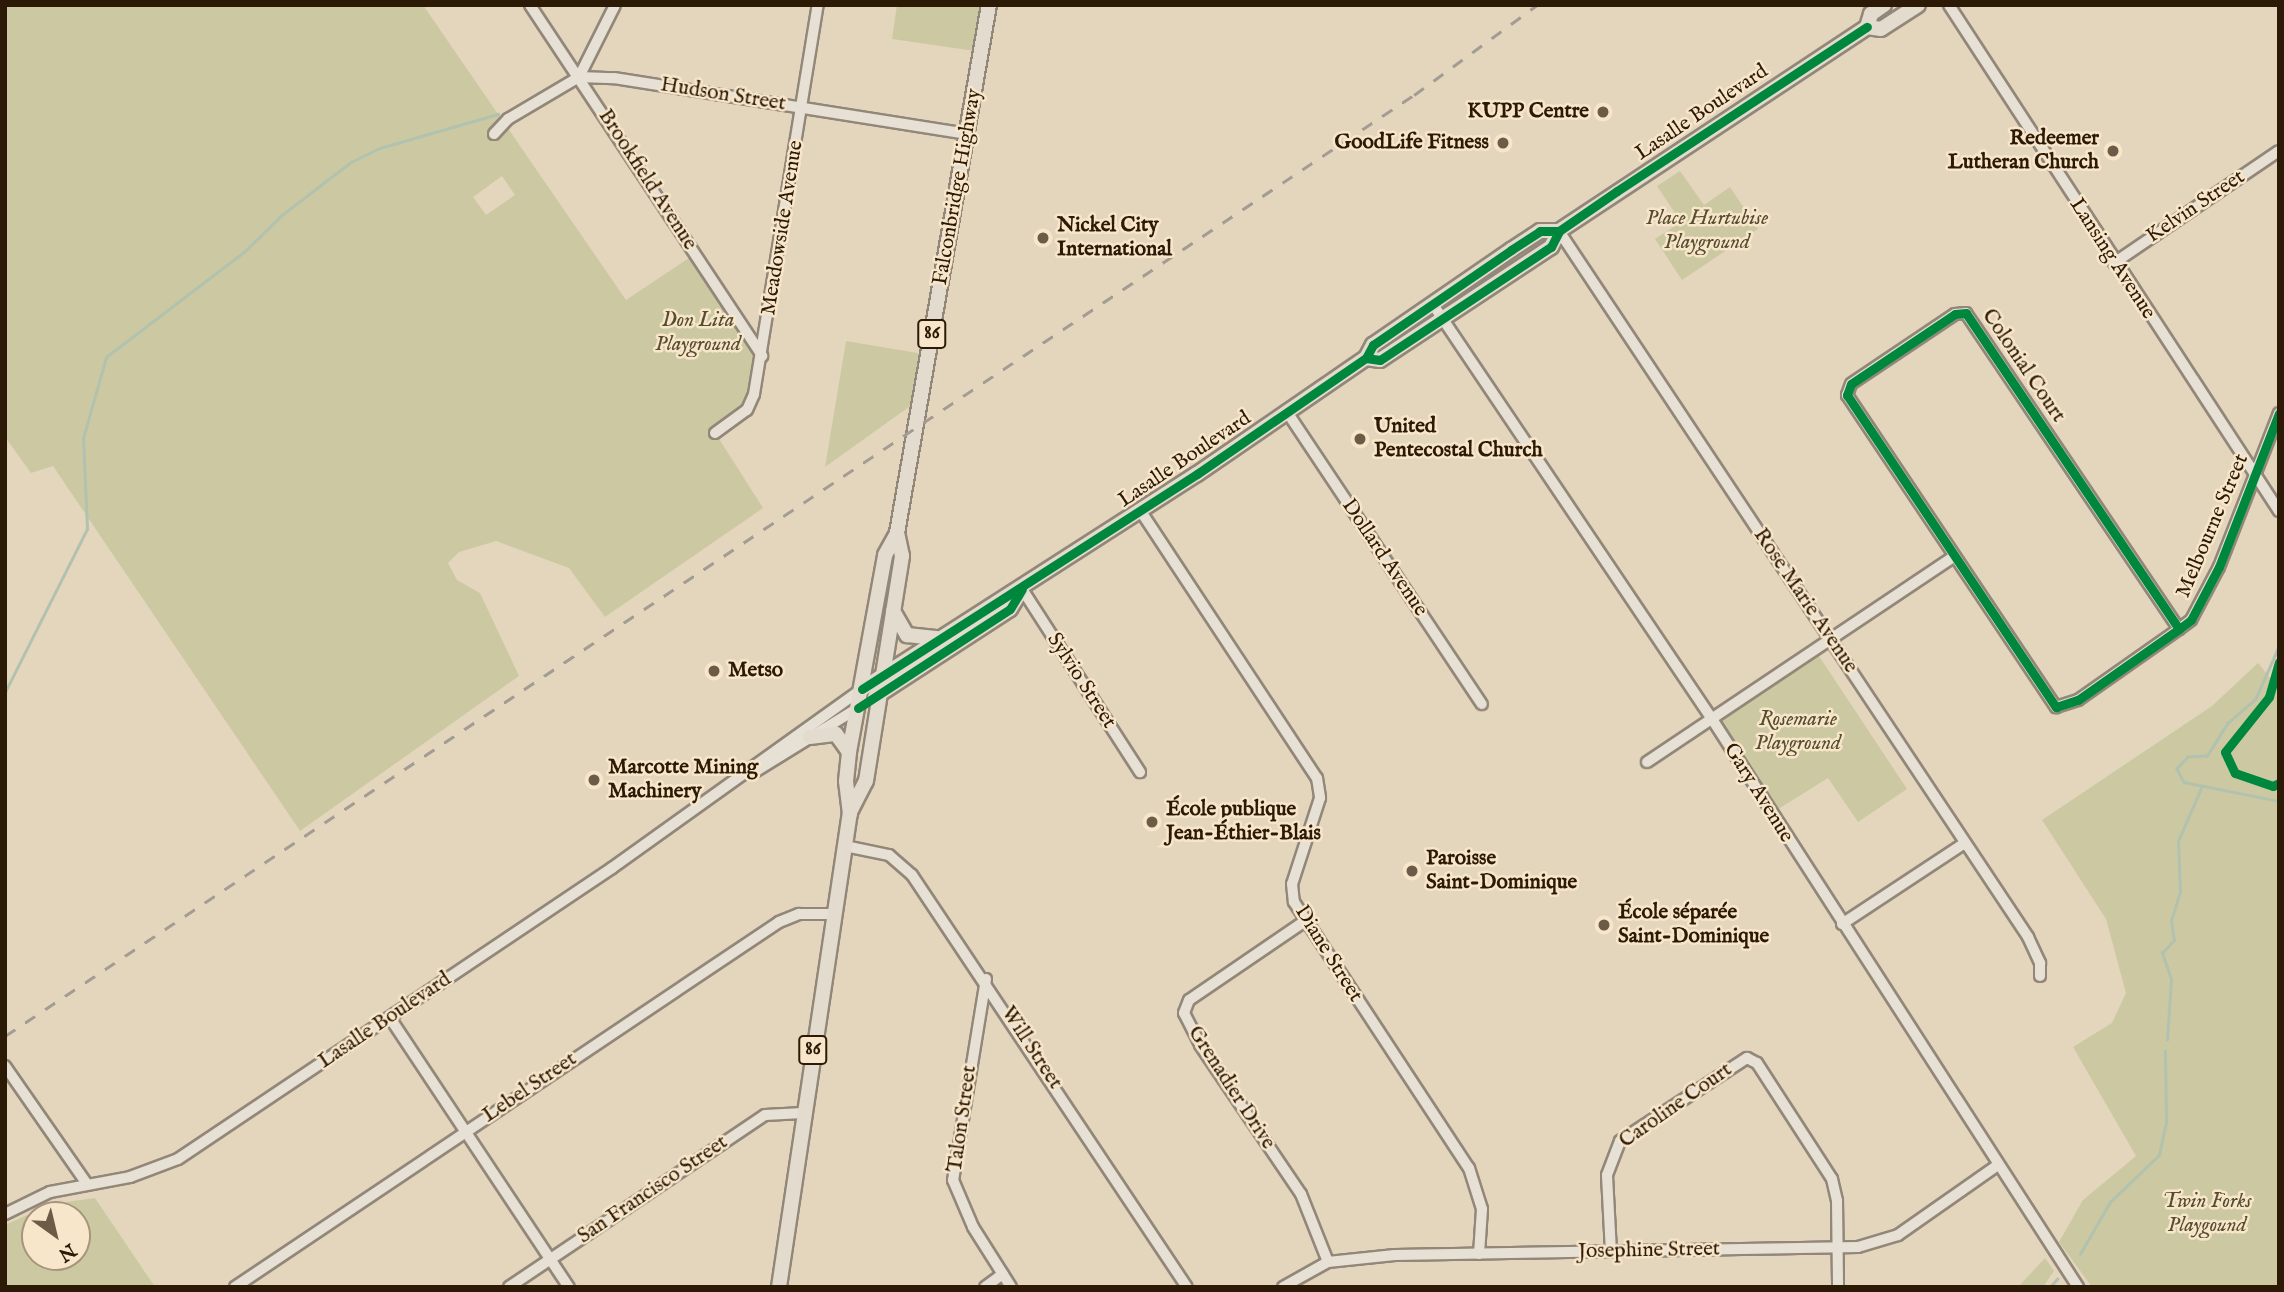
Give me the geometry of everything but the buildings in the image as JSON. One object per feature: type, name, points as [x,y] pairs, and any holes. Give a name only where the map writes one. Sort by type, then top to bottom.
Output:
[{"type":"main road","name":"Falconbridge Highway","points":[[779,1287],[850,814],[846,781],[849,752],[886,555],[897,533],[989,5]]},
{"type":"main road","name":"Lasalle Boulevard","points":[[1366,358],[1380,360],[1551,247],[1559,231],[1867,27],[1871,14],[1884,5]]},
{"type":"main road","name":"Lasalle Boulevard","points":[[1867,27],[1881,29],[1918,5]]},
{"type":"main road","name":"Lasalle Boulevard","points":[[862,689],[1002,597],[1023,590],[1287,412],[1366,358],[1373,345],[1540,231],[1559,231]]},
{"type":"main road","name":"Falconbridge Highway","points":[[850,814],[866,781],[901,556],[897,533]]},
{"type":"main road","name":"Lasalle Boulevard","points":[[858,708],[1010,609],[1023,590]]},
{"type":"main road","points":[[893,611],[907,635],[927,640],[943,637]]},
{"type":"main road","points":[[810,737],[831,732],[841,737],[849,752]]},
{"type":"street","name":"Brookfield Avenue","points":[[530,5],[762,356]]},
{"type":"street","points":[[494,134],[508,119],[579,77],[615,5]]},
{"type":"street","name":"Meadowside Avenue","points":[[715,433],[752,402],[762,356],[818,5]]},
{"type":"street","name":"Lansing Avenue","points":[[1949,5],[2114,263],[2279,511]]},
{"type":"street","name":"Hudson Street","points":[[579,77],[614,78],[968,134]]},
{"type":"street","name":"Kelvin Street","points":[[2114,263],[2279,151]]},
{"type":"street","name":"Rose Marie Avenue","points":[[1559,231],[2028,937],[2040,963],[2040,976]]},
{"type":"street","name":"Gary Avenue","points":[[1432,303],[1712,719],[2078,1287]]},
{"type":"street","name":"Colonial Court","points":[[2056,707],[1847,395],[1851,384],[1955,314],[1966,313],[2179,629]]},
{"type":"street","name":"Dollard Avenue","points":[[1287,412],[1482,704]]},
{"type":"street","name":"Melbourne Street","points":[[2056,707],[2078,700],[2191,620],[2219,567],[2279,413]]},
{"type":"street","name":"Diane Street","points":[[1140,510],[1317,778],[1320,798],[1315,822],[1292,884],[1294,902],[1469,1168],[1482,1209],[1479,1254]]},
{"type":"street","points":[[1647,762],[1953,557]]},
{"type":"street","name":"Sylvio Street","points":[[1023,590],[1140,772]]},
{"type":"street","name":"Lasalle Boulevard","points":[[743,778],[794,735],[862,689]]},
{"type":"street","name":"Lasalle Boulevard","points":[[5,1214],[50,1192],[130,1177],[178,1159],[743,778],[858,708]]},
{"type":"street","points":[[1842,924],[1965,843]]},
{"type":"street","name":"Will Street","points":[[845,846],[898,859],[986,979],[1187,1287]]},
{"type":"street","name":"Lebel Street","points":[[235,1287],[779,922],[799,914],[834,914]]},
{"type":"street","name":"Grenadier Drive","points":[[1305,921],[1189,1000],[1184,1013],[1200,1045],[1301,1194],[1328,1262]]},
{"type":"street","name":"Talon Street","points":[[986,979],[953,1180],[973,1227],[1011,1287]]},
{"type":"street","points":[[390,1018],[569,1287]]},
{"type":"street","name":"Caroline Court","points":[[1611,1252],[1607,1175],[1620,1141],[1747,1058],[1757,1063],[1832,1179],[1838,1200],[1838,1248]]},
{"type":"street","points":[[5,1066],[87,1184]]},
{"type":"street","name":"San Francisco Street","points":[[509,1287],[765,1115],[803,1113]]},
{"type":"street","name":"Josephine Street","points":[[1283,1287],[1328,1262],[1479,1254],[1838,1248],[1898,1235],[1998,1165]]},
{"type":"street","points":[[1838,1248],[1839,1287]]},
{"type":"street","points":[[985,1287],[1003,1274]]},
{"type":"green space","name":"Don Lita Playground","points":[[5,5],[423,5],[626,300],[695,254],[763,356],[752,403],[716,434],[763,508],[605,617],[569,568],[496,541],[459,552],[448,563],[457,580],[480,593],[519,676],[300,831],[53,466],[31,473],[5,437]],"holes":[[[502,176],[515,195],[486,215],[473,197]]]},
{"type":"green space","points":[[897,5],[989,5],[982,52],[892,39]]},
{"type":"green space","name":"Place Hurtubise Playground","points":[[1680,171],[1704,205],[1730,187],[1758,229],[1682,280],[1655,239],[1681,222],[1657,186]]},
{"type":"green space","points":[[846,341],[929,355],[920,399],[825,467]]},
{"type":"green space","name":"Rosemarie Playground","points":[[1817,653],[1907,789],[1858,822],[1828,778],[1775,811],[1719,723]]},
{"type":"green space","name":"Twin Forks Playgound","points":[[2258,663],[2279,689],[2279,1287],[2092,1287],[2059,1242],[2083,1200],[2136,1156],[2073,1047],[2112,1023],[2126,993],[2106,919],[2042,820],[2212,706]]},
{"type":"green space","points":[[95,1198],[155,1287],[5,1287],[5,1225],[21,1218],[21,1271],[91,1271],[91,1201],[74,1201]]},
{"type":"green space","points":[[2045,1258],[2054,1271],[2043,1287],[2018,1287]]},
{"type":"waterway","points":[[5,692],[87,529],[83,438],[106,357],[244,252],[283,214],[351,162],[380,148],[498,114]]},
{"type":"waterway","points":[[2279,647],[2256,699],[2228,723],[2207,756],[2188,757],[2177,769],[2184,782],[2279,801]]},
{"type":"waterway","points":[[2167,1040],[2171,979],[2162,953],[2174,940],[2171,921],[2180,891],[2178,841],[2202,786]]},
{"type":"waterway","points":[[2080,1254],[2110,1202],[2159,1155],[2166,1123],[2165,1051]]},
{"type":"waterway","points":[[2050,1287],[2057,1279]]},
{"type":"railway","points":[[5,1036],[1414,95],[1537,5]]},
{"type":"cycle path","points":[[1366,358],[1380,360],[1551,247],[1559,231],[1617,191],[1867,27]]},
{"type":"cycle path","points":[[862,689],[1197,474],[1366,358],[1373,345],[1511,250],[1540,231],[1559,231]]},
{"type":"cycle path","points":[[2179,629],[1966,313],[1955,314],[1851,384],[1847,395],[2056,707],[2078,700],[2179,629],[2191,620],[2219,567],[2279,413]]},
{"type":"cycle path","points":[[858,708],[1010,609],[1022,589]]},
{"type":"cycle path","points":[[2279,662],[2269,697],[2225,752],[2235,773],[2273,786],[2279,783]]},
{"type":"place","name":"KUPP Centre","points":[[1603,112]]},
{"type":"place","name":"GoodLife Fitness","points":[[1503,143]]},
{"type":"place","name":"Redeemer Lutheran Church","points":[[2113,151]]},
{"type":"place","name":"Nickel City International","points":[[1043,238]]},
{"type":"place","name":"United Pentecostal Church","points":[[1360,439]]},
{"type":"place","name":"Metso","points":[[714,671]]},
{"type":"place","name":"Marcotte Mining Machinery","points":[[594,780]]},
{"type":"place","name":"École publique Jean-Éthier-Blais","points":[[1152,822]]},
{"type":"place","name":"Paroisse Saint-Dominique","points":[[1412,871]]},
{"type":"place","name":"École séparée Saint-Dominique","points":[[1604,925]]}]
